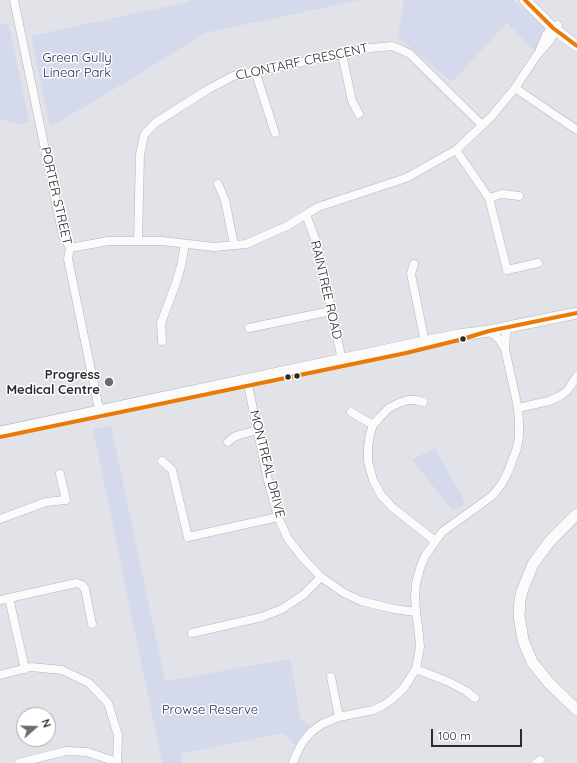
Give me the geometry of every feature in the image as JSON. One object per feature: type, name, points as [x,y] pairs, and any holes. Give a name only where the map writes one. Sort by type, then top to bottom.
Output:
[{"type":"main road","points":[[526,0],[555,28],[577,46]]},
{"type":"main road","points":[[534,0],[555,28],[577,39]]},
{"type":"main road","points":[[343,362],[406,353],[489,331],[577,313]]},
{"type":"main road","points":[[0,438],[101,414],[343,362],[425,342],[458,335],[489,331]]},
{"type":"main road","points":[[0,432],[101,414]]},
{"type":"main road","points":[[577,514],[550,540],[533,564],[522,591],[519,614],[523,640],[532,662],[549,683],[577,710]]},
{"type":"street","name":"PORTER STREET","points":[[14,0],[63,236],[70,248],[68,258],[101,414]]},
{"type":"street","points":[[70,248],[108,242],[138,241],[162,241],[214,247],[246,244],[287,226],[318,206],[406,178],[456,150],[491,117],[515,88],[537,55],[551,39],[555,28]]},
{"type":"street","name":"CLONTARF CRESCENT","points":[[138,241],[140,155],[144,135],[155,123],[207,90],[233,76],[371,48],[392,46],[410,54],[482,125]]},
{"type":"street","points":[[342,54],[352,101],[358,114]]},
{"type":"street","points":[[255,71],[275,133]]},
{"type":"street","points":[[515,88],[577,130]]},
{"type":"street","points":[[456,150],[490,198],[507,270],[538,263]]},
{"type":"street","points":[[218,184],[225,200],[234,245]]},
{"type":"street","points":[[490,198],[502,194],[519,196]]},
{"type":"street","name":"RAINTREE ROAD","points":[[306,215],[317,244],[343,362]]},
{"type":"street","points":[[162,341],[161,323],[176,283],[185,244]]},
{"type":"street","points":[[414,264],[411,274],[425,342]]},
{"type":"street","points":[[249,328],[331,311]]},
{"type":"street","points":[[293,763],[302,743],[311,732],[322,724],[339,717],[373,710],[382,706],[403,689],[416,669],[420,647],[420,635],[415,596],[420,568],[425,556],[442,532],[492,496],[501,485],[508,472],[517,448],[519,436],[518,408],[505,349],[506,333],[511,326]]},
{"type":"street","points":[[489,331],[499,339],[505,349]]},
{"type":"street","points":[[518,408],[549,401],[560,396],[567,390],[577,376]]},
{"type":"street","name":"MONTREAL DRIVE","points":[[248,383],[268,480],[278,517],[288,539],[321,577],[344,593],[361,601],[394,609],[416,612]]},
{"type":"street","points":[[423,402],[408,400],[398,403],[389,408],[380,417],[373,425],[370,434],[368,461],[373,480],[381,495],[392,507],[436,541]]},
{"type":"street","points":[[351,412],[373,425]]},
{"type":"street","points":[[228,442],[234,437],[258,430]]},
{"type":"street","points":[[162,461],[172,470],[188,537],[278,517]]},
{"type":"street","points":[[0,518],[46,502],[66,500],[60,474]]},
{"type":"street","points":[[192,633],[262,617],[282,610],[303,595],[321,577]]},
{"type":"street","points":[[0,600],[76,583],[82,585],[85,589],[92,624]]},
{"type":"street","points":[[9,598],[25,669]]},
{"type":"street","points":[[0,675],[31,667],[62,670],[89,683],[108,703],[118,735],[117,762],[87,752],[66,751],[19,763]]},
{"type":"street","points":[[416,669],[449,682],[475,698]]},
{"type":"street","points":[[331,677],[339,717]]},
{"type":"green space","name":"Green Gully Linear Park","points":[[189,0],[361,0],[204,33],[143,72],[50,127],[31,36],[174,5],[187,2]]},
{"type":"green space","points":[[404,0],[514,0],[546,27],[535,52],[507,23],[452,82],[398,37]]},
{"type":"green space","name":"Green Gully Linear Park","points":[[0,24],[9,24],[29,122],[19,124],[0,119]]},
{"type":"green space","name":"Prowse Reserve","points":[[111,426],[165,681],[290,659],[301,720],[311,726],[296,745],[283,733],[180,754],[182,763],[162,763],[93,429]]},
{"type":"green space","points":[[435,448],[466,504],[453,511],[412,460]]},
{"type":"transit line","points":[[525,0],[553,28],[577,46]]},
{"type":"transit line","points":[[0,437],[406,353],[489,331],[577,313]]},
{"type":"place","name":"Progress Medical Centre","points":[[109,382]]}]
